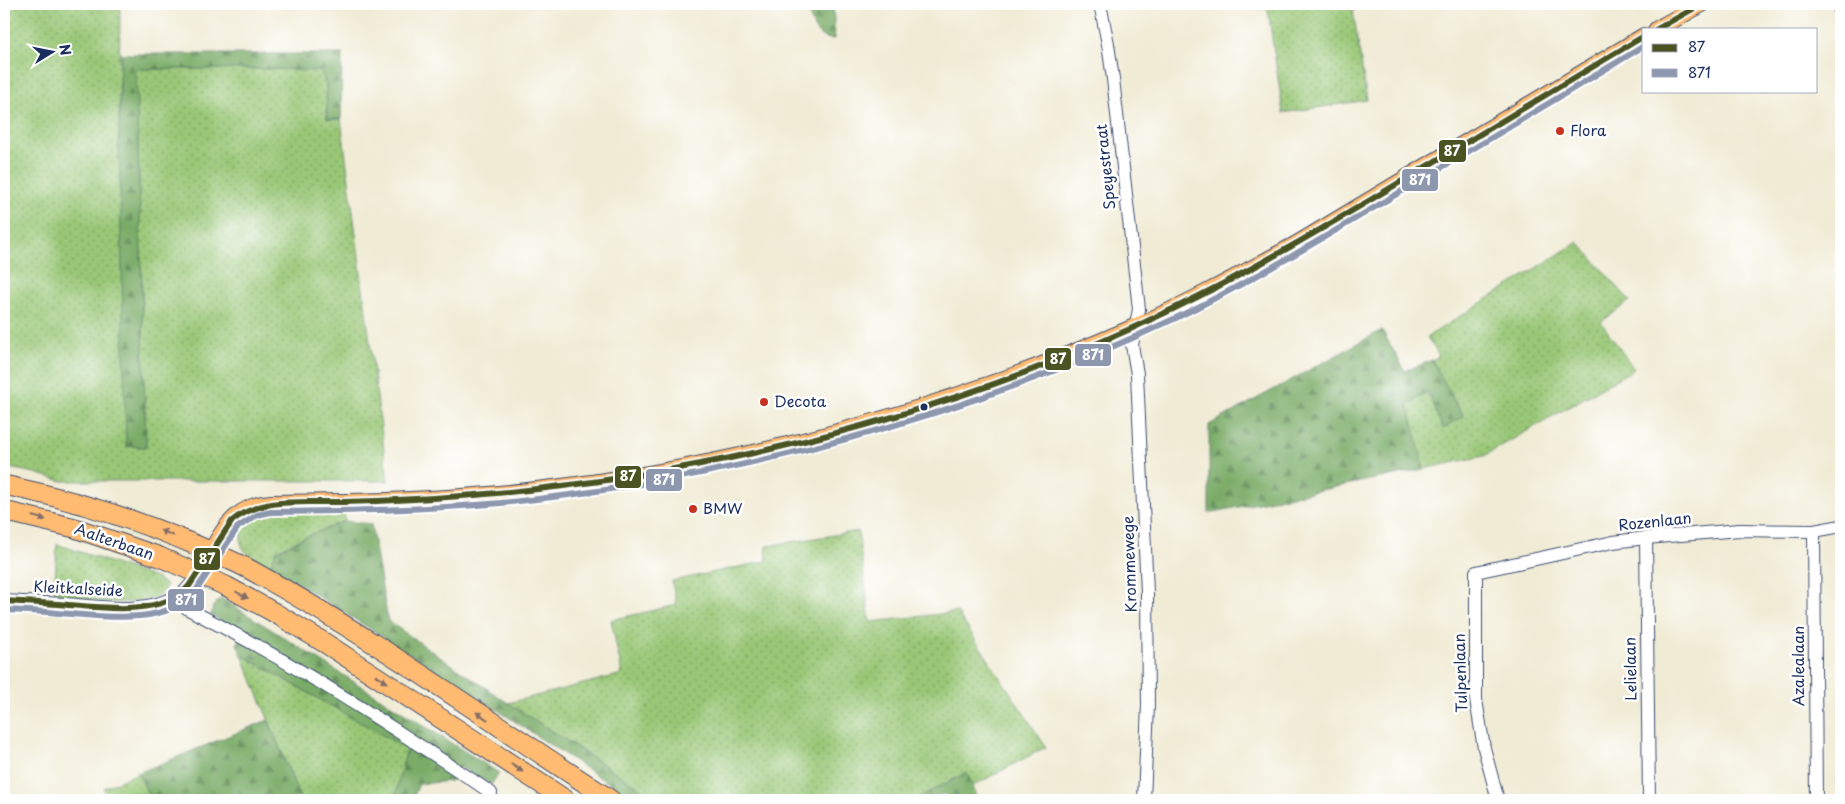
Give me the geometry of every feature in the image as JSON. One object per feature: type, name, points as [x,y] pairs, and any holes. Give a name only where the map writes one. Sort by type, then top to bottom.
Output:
[{"type":"highway","name":"Aalterbaan","points":[[4,485],[86,504],[140,522],[246,568],[338,622],[611,800]]},
{"type":"highway","name":"Aalterbaan","points":[[4,510],[75,528],[199,573],[275,613],[325,643],[566,800]]},
{"type":"main road","points":[[1659,28],[1702,4]]},
{"type":"main road","points":[[199,573],[226,528],[242,512],[255,506],[270,504],[381,502],[526,492],[666,470],[744,455],[834,434],[933,405],[1010,378],[1135,327],[1231,280],[1295,245],[1642,37]]},
{"type":"street","name":"Speyestraat","points":[[1100,4],[1111,62],[1139,309],[1135,327]]},
{"type":"street","points":[[1837,4],[1841,12]]},
{"type":"street","name":"Krommewege","points":[[1135,327],[1132,345],[1138,394],[1148,592],[1148,705],[1144,800]]},
{"type":"street","name":"Rozenlaan","points":[[1476,572],[1604,544],[1646,538],[1739,530],[1814,531],[1841,526]]},
{"type":"street","name":"Azalealaan","points":[[1814,531],[1816,800]]},
{"type":"street","name":"Lelielaan","points":[[1646,538],[1649,800]]},
{"type":"street","name":"Tulpenlaan","points":[[1476,572],[1476,700],[1484,748],[1498,800]]},
{"type":"street","name":"Kleitkalseide","points":[[4,601],[125,609],[163,602],[174,597],[186,590],[199,573]]},
{"type":"street","points":[[174,597],[188,609],[296,667],[461,771],[491,793]]},
{"type":"green space","points":[[4,4],[120,4],[119,144],[127,446],[146,447],[136,69],[321,71],[326,85],[327,119],[341,119],[388,481],[62,481],[4,467]]},
{"type":"green space","points":[[808,4],[866,4],[833,5],[835,39],[822,36],[814,28]]},
{"type":"green space","points":[[1267,4],[1352,4],[1367,100],[1283,113]]},
{"type":"green space","points":[[121,54],[342,54],[341,119],[327,119],[326,85],[321,71],[136,69],[146,447],[126,446],[119,144]]},
{"type":"green space","points":[[1578,242],[1630,301],[1601,322],[1634,369],[1484,456],[1424,469],[1408,404],[1429,392],[1463,416],[1432,360],[1439,356],[1427,337]]},
{"type":"green space","points":[[1382,330],[1405,371],[1432,360],[1463,417],[1443,429],[1428,392],[1408,404],[1424,469],[1209,513],[1209,425]]},
{"type":"green space","points":[[344,508],[345,521],[276,551],[270,566],[245,552],[242,547],[241,536],[246,526],[256,518],[286,510]]},
{"type":"green space","points":[[345,521],[371,524],[388,621],[508,703],[658,800],[634,800],[461,686],[270,566],[276,551]]},
{"type":"green space","points":[[858,531],[870,622],[957,612],[1046,747],[973,786],[966,773],[913,800],[658,800],[508,703],[622,674],[611,620],[676,605],[672,581],[767,561],[766,546]]},
{"type":"green space","points":[[57,544],[156,578],[166,585],[161,594],[134,602],[97,601],[54,595]]},
{"type":"green space","points":[[221,598],[499,773],[491,785],[460,767],[451,781],[419,784],[412,800],[394,800],[407,749],[242,655],[237,644],[243,633],[211,615],[213,606]]},
{"type":"green space","points":[[242,655],[407,749],[394,800],[301,800]]},
{"type":"green space","points":[[268,720],[301,800],[151,800],[138,773]]},
{"type":"green space","points":[[138,773],[151,800],[110,800],[103,788]]},
{"type":"green space","points":[[967,773],[979,800],[948,800],[944,793],[932,800],[913,800]]},
{"type":"transit line","name":"87","points":[[1659,28],[1702,4]]},
{"type":"transit line","name":"87","points":[[4,601],[109,608],[145,607],[162,603],[177,596],[189,586],[232,521],[244,513],[270,504],[447,497],[603,481],[758,452],[864,425],[970,392],[1074,353],[1125,331],[1233,278],[1290,247],[1642,37]]},
{"type":"transit line","name":"871","points":[[4,610],[111,617],[149,615],[167,610],[182,603],[195,592],[238,527],[257,515],[271,512],[415,509],[501,503],[587,493],[674,478],[760,460],[846,439],[931,414],[1015,385],[1097,353],[1176,318],[1290,257],[1642,47]]},
{"type":"place","name":"Flora","points":[[1560,131]]},
{"type":"place","name":"Decota","points":[[764,402]]},
{"type":"place","name":"BMW","points":[[693,509]]}]
